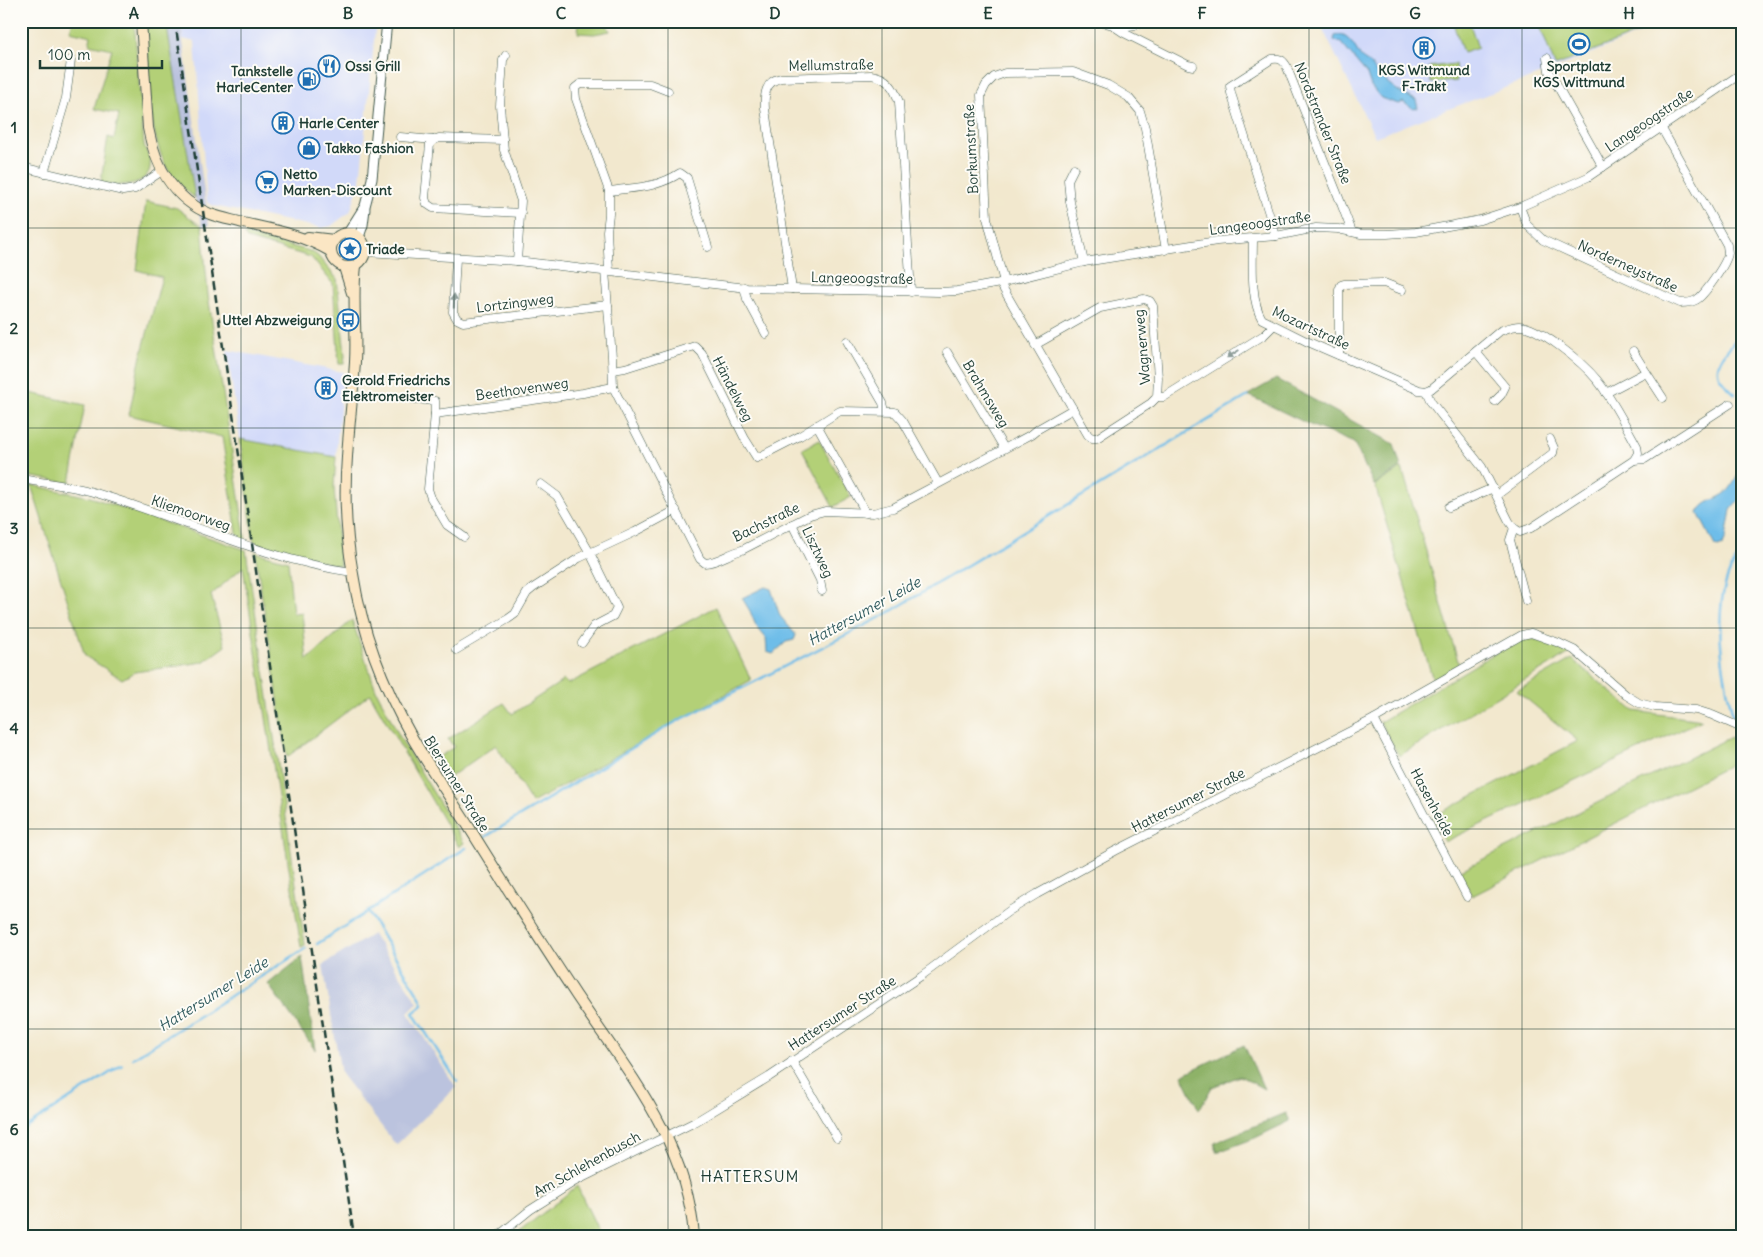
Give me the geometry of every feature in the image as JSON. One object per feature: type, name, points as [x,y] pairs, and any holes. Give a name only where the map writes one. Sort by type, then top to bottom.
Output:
[{"type":"main road","points":[[141,21],[148,128],[156,158],[162,171],[173,186],[195,206],[210,214],[302,237],[334,240]]},
{"type":"main road","points":[[302,237],[330,251],[334,261],[344,267],[356,266],[361,262],[366,252],[363,241],[359,237],[348,233],[338,236],[334,240],[330,251]]},
{"type":"main road","name":"Blersumer Straße","points":[[356,266],[354,299],[356,343],[347,458],[346,499],[352,572],[372,651],[383,680],[413,740],[544,946],[647,1099],[675,1152],[686,1186],[694,1236]]},
{"type":"main road","name":"Blersumer Straße","points":[[344,267],[354,299]]},
{"type":"street","points":[[359,237],[372,179],[387,21]]},
{"type":"street","points":[[1099,21],[1116,26],[1129,27],[1147,21]]},
{"type":"street","points":[[1116,26],[1124,33],[1193,66]]},
{"type":"street","points":[[506,55],[500,106],[504,150],[522,201],[517,262]]},
{"type":"street","name":"Nordstrander Straße","points":[[1276,236],[1230,86],[1259,66],[1278,58],[1283,60],[1286,65],[1352,232]]},
{"type":"street","points":[[1548,58],[1549,71],[1603,167]]},
{"type":"street","points":[[44,173],[66,98],[71,60]]},
{"type":"street","name":"Borkumstraße","points":[[1002,282],[987,218],[981,95],[986,85],[994,78],[1005,73],[1073,72],[1108,85],[1128,97],[1140,111],[1145,128],[1166,250]]},
{"type":"street","name":"Langeoogstraße","points":[[366,252],[517,262],[744,288],[911,292],[957,291],[1084,262],[1217,242],[1276,236],[1316,228],[1338,229],[1370,235],[1416,232],[1480,220],[1520,208],[1588,177],[1742,73]]},
{"type":"street","name":"Mellumstraße","points":[[792,289],[765,109],[764,94],[766,88],[773,81],[781,78],[871,75],[880,76],[887,81],[895,90],[899,102],[911,292]]},
{"type":"street","points":[[668,91],[650,84],[580,84],[575,88],[576,98],[609,191],[655,185],[667,181],[680,172],[687,178],[708,247]]},
{"type":"street","name":"Norderneystraße","points":[[1520,208],[1527,225],[1543,240],[1680,303],[1697,300],[1720,271],[1728,253],[1727,245],[1662,127]]},
{"type":"street","points":[[400,137],[434,140],[439,138],[502,140]]},
{"type":"street","points":[[434,140],[430,144],[425,198],[430,206],[433,208],[521,213]]},
{"type":"street","points":[[21,167],[123,191],[134,189],[162,171]]},
{"type":"street","points":[[1074,168],[1068,180],[1070,202],[1084,262]]},
{"type":"street","name":"Bachstraße","points":[[609,191],[607,271],[613,387],[700,559],[704,563],[710,563],[742,550],[810,515],[825,511],[874,513],[893,508],[964,471],[1073,409]]},
{"type":"street","points":[[348,233],[365,206]]},
{"type":"street","name":"Mozartstraße","points":[[1253,239],[1256,306],[1262,319],[1273,326],[1339,355],[1419,390],[1426,391]]},
{"type":"street","name":"Lortzingweg","points":[[456,258],[454,312],[457,319],[463,322],[608,305]]},
{"type":"street","points":[[1002,282],[1035,345],[1073,409]]},
{"type":"street","points":[[1339,355],[1339,290],[1341,286],[1344,284],[1384,283],[1402,290]]},
{"type":"street","points":[[744,288],[747,299],[766,334]]},
{"type":"street","name":"Wagnerweg","points":[[1035,345],[1100,308],[1144,299],[1150,300],[1153,306],[1158,378],[1157,397],[1151,403],[1097,438],[1092,438],[1088,435],[1073,409]]},
{"type":"street","name":"Wagnerweg","points":[[1157,397],[1164,397],[1186,384],[1264,334],[1273,326]]},
{"type":"street","points":[[1511,326],[1528,328],[1560,346],[1598,380],[1638,446],[1638,453],[1634,460],[1531,528],[1520,532],[1514,528],[1482,467],[1431,402],[1426,391],[1436,386],[1476,352],[1500,331],[1511,326]]},
{"type":"street","points":[[847,341],[883,403],[885,411],[895,412],[899,415],[938,484]]},
{"type":"street","name":"Händelweg","points":[[613,370],[695,346],[702,353],[756,458],[840,411],[885,411]]},
{"type":"street","points":[[1633,351],[1663,398]]},
{"type":"street","name":"Brahmsweg","points":[[947,352],[1004,448]]},
{"type":"street","points":[[1476,352],[1505,386],[1501,395],[1495,401]]},
{"type":"street","points":[[1606,393],[1646,372]]},
{"type":"street","name":"Beethovenweg","points":[[434,414],[582,394],[613,387]]},
{"type":"street","points":[[406,398],[435,400],[428,489],[431,498],[447,525],[464,537]]},
{"type":"street","points":[[1634,460],[1645,459],[1730,404]]},
{"type":"street","points":[[817,425],[866,513]]},
{"type":"street","points":[[1449,507],[1495,492],[1553,453],[1554,448],[1550,439]]},
{"type":"street","name":"Kliemoorweg","points":[[21,479],[88,491],[252,547],[352,572]]},
{"type":"street","points":[[541,484],[557,496],[590,553],[617,608],[614,616],[594,626],[582,643]]},
{"type":"street","points":[[456,650],[515,614],[527,593],[533,588],[590,553],[676,510]]},
{"type":"street","name":"Lisztweg","points":[[792,524],[820,580],[822,591]]},
{"type":"street","points":[[1514,528],[1510,540],[1526,601]]},
{"type":"street","name":"Hattersumer Straße","points":[[667,1136],[695,1122],[748,1090],[921,976],[1009,911],[1037,894],[1115,851],[1374,719],[1522,635],[1531,633],[1574,650],[1626,695],[1639,703],[1655,707],[1696,710],[1742,728]]},
{"type":"street","name":"Hasenheide","points":[[1374,719],[1467,897]]},
{"type":"street","points":[[792,1060],[837,1138]]},
{"type":"street","name":"Am Schlehenbusch","points":[[498,1236],[530,1210],[574,1182],[667,1136]]},
{"type":"shaded area","points":[[166,21],[180,21],[209,226],[202,226],[193,189]]},
{"type":"shaded area","points":[[180,21],[376,21],[360,182],[350,212],[331,226],[322,228],[214,206],[207,202],[195,42],[183,39]]},
{"type":"shaded area","points":[[1319,21],[1669,21],[1549,71],[1375,137]]},
{"type":"shaded area","points":[[227,350],[343,372],[336,457],[240,439]]},
{"type":"shaded area","points":[[373,934],[418,1003],[408,1013],[456,1087],[396,1145],[341,1074],[323,965]]},
{"type":"green space","points":[[73,21],[134,21],[144,145],[150,160],[150,169],[147,175],[134,183],[110,185],[103,184],[101,181],[108,137],[114,139],[119,114],[94,109],[112,49],[89,44],[91,36],[70,31]]},
{"type":"green space","points":[[145,21],[166,21],[195,198],[170,173],[162,158],[156,140],[148,79]]},
{"type":"green space","points":[[579,21],[605,21],[610,31],[594,34],[578,33]]},
{"type":"green space","points":[[1469,21],[1478,48],[1463,53],[1454,26]]},
{"type":"green space","name":"Sportplatz KGS Wittmund","points":[[1538,21],[1667,21],[1555,66]]},
{"type":"green space","points":[[1455,64],[1457,81],[1431,83],[1429,67]]},
{"type":"green space","points":[[146,201],[177,208],[202,226],[208,295],[246,542],[238,539],[222,437],[129,415],[140,360],[162,277],[137,270]]},
{"type":"green space","points":[[244,234],[310,251],[317,255],[337,279],[345,355],[344,364],[339,364],[333,284],[311,257],[247,239]]},
{"type":"green space","points":[[1276,379],[1394,444],[1401,467],[1374,485],[1354,443],[1308,424],[1248,395]]},
{"type":"green space","points":[[21,391],[85,405],[70,483],[21,475]]},
{"type":"green space","points":[[240,439],[336,457],[334,487],[340,566],[254,544]]},
{"type":"green space","points":[[819,440],[851,497],[833,507],[802,449]]},
{"type":"green space","points":[[1402,468],[1459,665],[1433,680],[1375,485]]},
{"type":"green space","points":[[31,485],[90,497],[246,550],[305,945],[301,947],[243,567],[211,595],[225,646],[203,662],[135,672],[122,679],[85,656]]},
{"type":"green space","points":[[255,552],[288,561],[293,614],[302,613],[307,660],[352,620],[376,690],[402,741],[464,843],[459,847],[370,694],[287,757]]},
{"type":"green space","points":[[716,607],[751,680],[532,803],[496,745],[447,779],[433,761],[454,747],[448,739],[504,703],[512,714],[564,680],[568,684]]},
{"type":"green space","points":[[1522,639],[1548,642],[1570,653],[1399,756],[1380,722],[1507,646]]},
{"type":"green space","points":[[1572,659],[1634,711],[1702,720],[1444,842],[1432,817],[1578,741],[1517,691]]},
{"type":"green space","points":[[1731,737],[1742,759],[1472,896],[1459,871]]},
{"type":"green space","points":[[302,957],[315,1050],[268,984]]},
{"type":"green space","points":[[1244,1045],[1264,1089],[1240,1076],[1212,1087],[1199,1110],[1182,1075]]},
{"type":"green space","points":[[1286,1113],[1290,1121],[1255,1138],[1218,1152],[1214,1143]]},
{"type":"green space","points":[[577,1186],[601,1236],[514,1236]]},
{"type":"water","points":[[1335,36],[1346,37],[1361,57],[1389,84],[1401,93],[1416,100],[1418,108],[1413,109],[1403,102],[1399,104],[1381,98],[1371,86],[1367,74],[1341,43],[1334,40]]},
{"type":"water","points":[[1742,468],[1742,496],[1731,510],[1726,538],[1723,545],[1718,547],[1715,546],[1698,513],[1707,503],[1727,492]]},
{"type":"water","points":[[765,587],[771,589],[780,616],[796,635],[794,640],[786,642],[773,654],[767,652],[766,638],[756,626],[742,598]]},
{"type":"waterway","points":[[1735,394],[1722,381],[1719,376],[1718,366],[1720,360],[1737,338]]},
{"type":"waterway","name":"Hattersumer Leide","points":[[485,837],[672,724],[883,616],[1248,396]]},
{"type":"waterway","points":[[1733,716],[1723,663],[1720,624],[1721,605],[1731,568],[1742,551]]},
{"type":"waterway","name":"Hattersumer Leide","points":[[317,944],[466,848]]},
{"type":"waterway","points":[[368,912],[421,999],[423,1005],[413,1013],[457,1081]]},
{"type":"waterway","name":"Hattersumer Leide","points":[[133,1058],[306,948]]},
{"type":"waterway","name":"Hattersumer Leide","points":[[21,1130],[122,1065]]},
{"type":"railway","points":[[175,21],[354,1236]]},
{"type":"place","name":"Sportplatz KGS Wittmund","points":[[1579,44]]},
{"type":"place","name":"KGS Wittmund F-Trakt","points":[[1424,48]]},
{"type":"place","name":"Ossi Grill","points":[[329,66]]},
{"type":"place","name":"Tankstelle HarleCenter","points":[[309,79]]},
{"type":"place","name":"Harle Center","points":[[283,123]]},
{"type":"place","name":"Takko Fashion","points":[[309,148]]},
{"type":"place","name":"Netto Marken-Discount","points":[[267,182]]},
{"type":"place","name":"Triade","points":[[350,249]]},
{"type":"place","name":"Uttel Abzweigung","points":[[348,320]]},
{"type":"place","name":"Gerold Friedrichs Elektromeister","points":[[326,388]]},
{"type":"district","name":"HATTERSUM","points":[[750,1176]]}]
